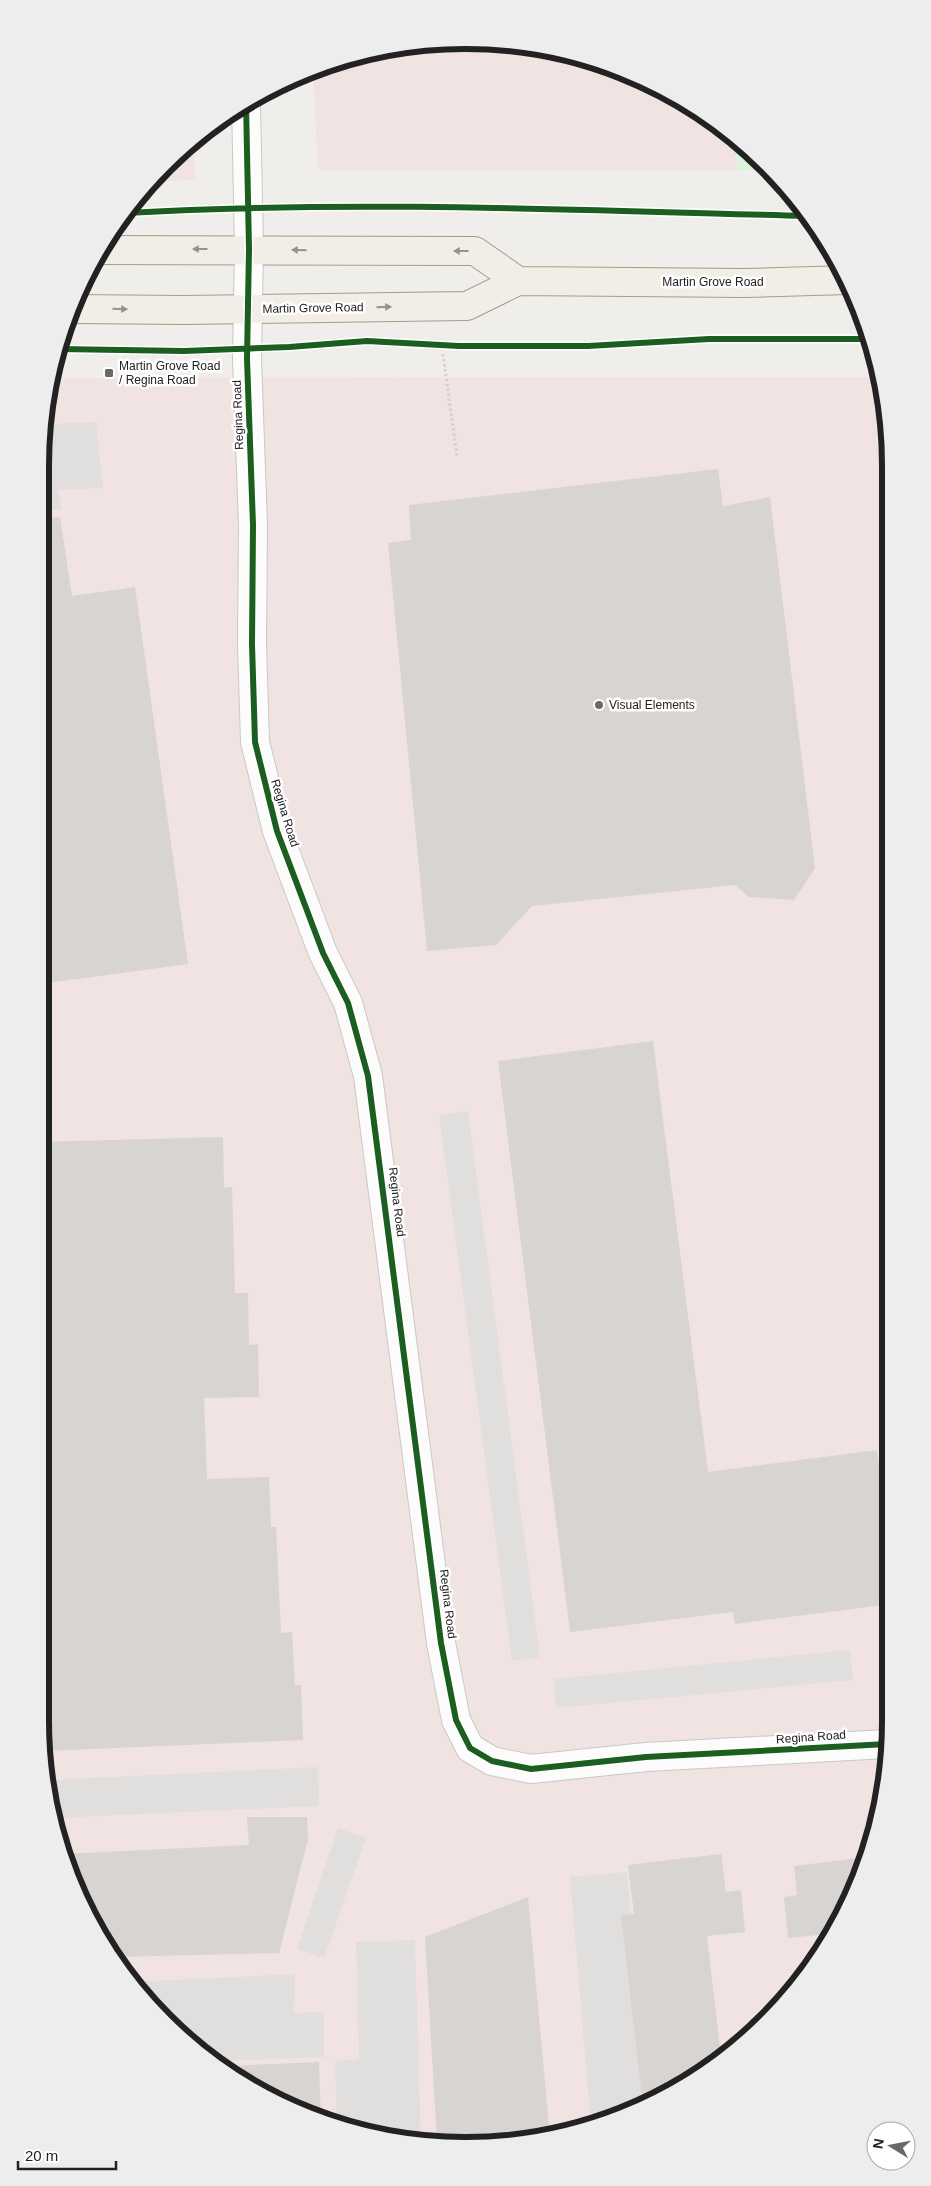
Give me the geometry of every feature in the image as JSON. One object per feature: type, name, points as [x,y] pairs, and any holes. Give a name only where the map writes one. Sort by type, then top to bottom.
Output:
[{"type":"main road","points":[[109,250],[476,251],[518,281]]},
{"type":"main road","name":"Martin Grove Road","points":[[79,309],[467,306],[518,281],[744,283],[839,280]]},
{"type":"street","name":"Regina Road","points":[[246,112],[249,249],[247,359],[253,525],[252,644],[255,742],[278,831],[323,953],[348,1002],[368,1076],[441,1643],[456,1720],[470,1748],[492,1761],[530,1769],[646,1757],[881,1744]]},
{"type":"path","points":[[443,354],[457,456]]},
{"type":"shaded area","points":[[466,49],[520,52],[547,57],[573,63],[625,80],[674,105],[719,135],[736,149],[738,170],[318,170],[313,77],[384,57],[411,52]]},
{"type":"shaded area","points":[[194,149],[195,180],[161,181]]},
{"type":"shaded area","points":[[872,377],[879,411],[882,466],[882,1720],[879,1775],[868,1828],[851,1880],[812,1952],[779,1995],[740,2034],[697,2067],[625,2106],[573,2123],[520,2134],[493,2136],[466,2137],[411,2134],[358,2123],[332,2115],[306,2106],[257,2081],[234,2067],[191,2034],[152,1995],[135,1974],[119,1952],[92,1905],[80,1880],[63,1828],[52,1775],[49,1720],[49,466],[52,411],[58,378]]},
{"type":"shaded area","points":[[96,422],[103,488],[58,490],[62,509],[49,511],[49,466],[51,424]]},
{"type":"shaded area","points":[[468,1111],[540,1657],[512,1661],[439,1115]]},
{"type":"shaded area","points":[[850,1650],[853,1680],[556,1708],[554,1679]]},
{"type":"shaded area","points":[[318,1767],[319,1806],[61,1818],[53,1780]]},
{"type":"shaded area","points":[[338,1828],[366,1838],[324,1958],[297,1949]]},
{"type":"shaded area","points":[[627,1872],[645,2096],[625,2106],[590,2118],[570,1877]]},
{"type":"shaded area","points":[[415,1940],[421,2135],[384,2129],[337,2116],[335,2061],[359,2059],[356,1942]]},
{"type":"shaded area","points":[[295,1974],[294,2013],[324,2012],[324,2057],[225,2061],[191,2034],[141,1982]]},
{"type":"green space","points":[[736,149],[759,170],[738,170]]},
{"type":"building","name":"Visual Elements","points":[[718,469],[723,506],[770,497],[815,868],[794,900],[749,897],[735,885],[532,906],[496,945],[427,951],[388,543],[411,540],[409,505]]},
{"type":"building","points":[[60,517],[72,596],[135,587],[188,964],[49,983],[49,519]]},
{"type":"building","points":[[653,1041],[708,1472],[877,1450],[882,1487],[882,1605],[735,1624],[733,1612],[570,1632],[498,1061]]},
{"type":"building","points":[[223,1137],[224,1188],[232,1187],[235,1293],[248,1293],[249,1345],[258,1344],[259,1397],[204,1398],[207,1479],[269,1477],[271,1527],[276,1527],[281,1633],[292,1632],[295,1685],[301,1685],[303,1740],[50,1751],[49,1142]]},
{"type":"building","points":[[247,1817],[307,1817],[308,1839],[279,1953],[122,1957],[92,1905],[80,1880],[71,1854],[249,1845]]},
{"type":"building","points":[[721,1854],[726,1892],[741,1890],[745,1932],[707,1936],[720,2050],[697,2067],[642,2098],[621,1915],[634,1914],[628,1865]]},
{"type":"building","points":[[859,1858],[851,1880],[823,1934],[788,1938],[784,1897],[797,1895],[794,1866]]},
{"type":"building","points":[[528,1897],[549,2128],[520,2134],[493,2136],[437,2136],[425,1937]]},
{"type":"building","points":[[319,2062],[321,2111],[281,2094],[232,2066]]},
{"type":"cycle path","points":[[246,112],[249,249],[247,359],[253,525],[252,644],[255,742],[277,831],[323,953],[348,1003],[368,1076],[441,1643],[456,1720],[470,1748],[492,1761],[531,1769],[646,1757],[881,1744]]},
{"type":"cycle path","points":[[135,213],[296,207],[466,207],[799,216]]},
{"type":"cycle path","points":[[66,349],[184,351],[289,347],[367,341],[459,346],[588,346],[709,339],[862,339]]},
{"type":"place","name":"Martin Grove Road / Regina Road","points":[[109,373]]},
{"type":"place","name":"Visual Elements","points":[[599,705]]}]
